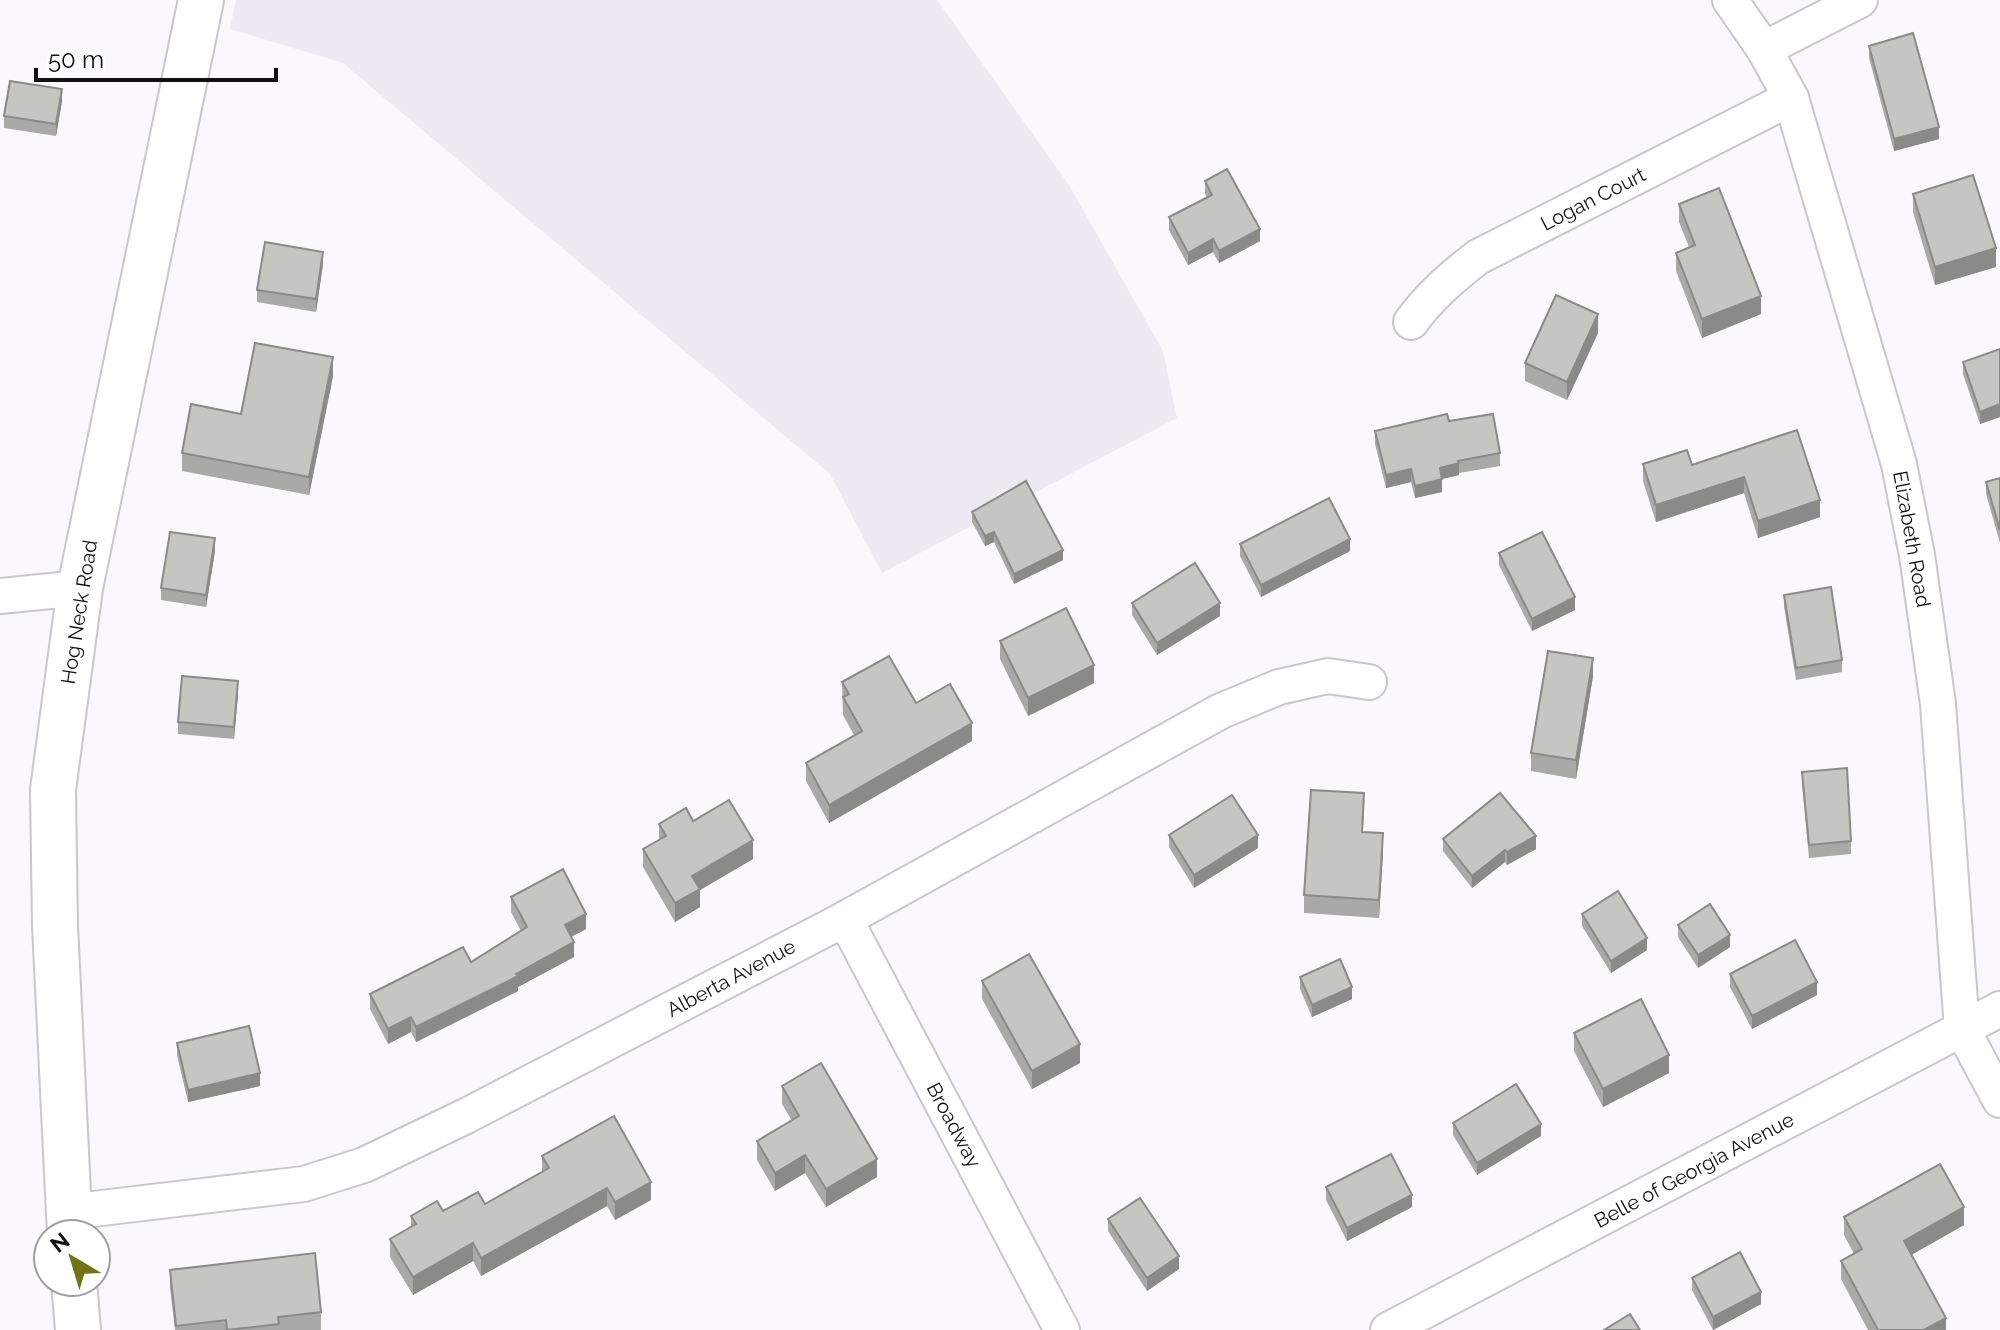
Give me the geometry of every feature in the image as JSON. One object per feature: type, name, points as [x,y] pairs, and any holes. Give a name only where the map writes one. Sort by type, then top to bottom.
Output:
[{"type":"main road","name":"Hog Neck Road","points":[[69,1218],[55,926],[53,790],[80,588],[201,0]]},
{"type":"main road","points":[[75,1298],[78,1330]]},
{"type":"street","name":"Elizabeth Road","points":[[1730,0],[1764,49],[1791,98],[1899,464],[1917,555],[1938,704],[1962,1029],[2000,1100]]},
{"type":"street","points":[[1764,49],[1860,0]]},
{"type":"street","name":"Logan Court","points":[[1411,322],[1444,283],[1478,257],[1791,98]]},
{"type":"street","points":[[0,596],[80,588]]},
{"type":"street","name":"Alberta Avenue","points":[[99,1218],[304,1184],[364,1165],[466,1116],[845,919],[1221,711],[1279,687],[1328,676],[1369,682]]},
{"type":"street","name":"Broadway","points":[[845,919],[1062,1330]]},
{"type":"street","name":"Belle of Georgia Avenue","points":[[1388,1330],[2000,1009]]},
{"type":"shaded area","points":[[236,0],[937,0],[1069,185],[1163,351],[1177,418],[882,573],[830,474],[343,63],[230,29]]},
{"type":"building","points":[[1913,33],[1939,127],[1894,139],[1869,46]]},
{"type":"building","points":[[10,81],[62,89],[56,124],[4,116]]},
{"type":"building","points":[[1227,169],[1260,229],[1219,251],[1213,239],[1188,253],[1169,217],[1212,195],[1205,181]]},
{"type":"building","points":[[1973,175],[1996,248],[1935,267],[1913,194]]},
{"type":"building","points":[[1719,188],[1761,296],[1702,319],[1676,253],[1695,245],[1679,204]]},
{"type":"building","points":[[265,242],[323,252],[316,299],[257,290]]},
{"type":"building","points":[[1556,295],[1598,314],[1567,382],[1525,363]]},
{"type":"building","points":[[255,343],[333,357],[309,477],[182,453],[191,404],[241,414]]},
{"type":"building","points":[[2000,349],[2000,404],[1980,412],[1963,362]]},
{"type":"building","points":[[1447,414],[1449,421],[1493,414],[1500,453],[1458,461],[1440,468],[1442,479],[1415,486],[1411,469],[1386,475],[1375,431]]},
{"type":"building","points":[[1797,430],[1820,500],[1758,521],[1744,477],[1656,505],[1643,464],[1687,450],[1692,465]]},
{"type":"building","points":[[2000,478],[2000,530],[1986,482]]},
{"type":"building","points":[[1026,481],[1063,550],[1014,574],[994,532],[985,536],[972,512]]},
{"type":"building","points":[[1329,498],[1350,539],[1261,585],[1240,544]]},
{"type":"building","points":[[170,532],[215,538],[206,595],[161,588]]},
{"type":"building","points":[[1542,532],[1575,597],[1532,619],[1499,553]]},
{"type":"building","points":[[1195,563],[1220,603],[1157,643],[1132,603]]},
{"type":"building","points":[[1831,587],[1842,660],[1796,668],[1784,595]]},
{"type":"building","points":[[1066,608],[1094,665],[1028,698],[1000,641]]},
{"type":"building","points":[[1548,651],[1593,658],[1576,760],[1531,753]]},
{"type":"building","points":[[889,656],[916,703],[950,684],[972,723],[829,805],[806,763],[862,731],[843,697],[849,694],[842,682]]},
{"type":"building","points":[[182,676],[238,681],[234,727],[178,722]]},
{"type":"building","points":[[1847,768],[1851,841],[1809,845],[1802,772]]},
{"type":"building","points":[[1311,790],[1364,793],[1362,832],[1383,833],[1379,900],[1304,895]]},
{"type":"building","points":[[1500,793],[1536,836],[1507,852],[1505,850],[1472,876],[1443,839]]},
{"type":"building","points":[[1232,795],[1258,835],[1194,875],[1169,835]]},
{"type":"building","points":[[729,800],[753,840],[692,876],[700,889],[675,903],[643,849],[666,836],[659,824],[686,808],[693,821]]},
{"type":"building","points":[[563,869],[586,914],[565,925],[574,942],[516,974],[518,976],[416,1027],[411,1017],[388,1029],[370,994],[463,947],[471,962],[527,927],[511,897]]},
{"type":"building","points":[[1618,891],[1647,938],[1611,961],[1582,914]]},
{"type":"building","points":[[1710,904],[1730,935],[1698,955],[1678,925]]},
{"type":"building","points":[[1795,940],[1817,982],[1752,1016],[1730,974]]},
{"type":"building","points":[[1029,954],[1080,1044],[1032,1071],[982,981]]},
{"type":"building","points":[[1340,959],[1352,987],[1312,1005],[1300,977]]},
{"type":"building","points":[[1641,999],[1669,1055],[1603,1089],[1574,1033]]},
{"type":"building","points":[[249,1026],[260,1073],[188,1090],[177,1043]]},
{"type":"building","points":[[821,1063],[877,1159],[826,1189],[805,1155],[775,1173],[757,1141],[799,1116],[782,1086]]},
{"type":"building","points":[[1516,1084],[1541,1124],[1477,1163],[1453,1123]]},
{"type":"building","points":[[614,1116],[651,1182],[615,1202],[607,1188],[481,1258],[473,1243],[413,1277],[390,1239],[416,1224],[411,1216],[437,1201],[443,1211],[478,1192],[485,1204],[549,1168],[542,1156]]},
{"type":"building","points":[[1391,1154],[1412,1195],[1347,1228],[1326,1187]]},
{"type":"building","points":[[1940,1164],[1964,1207],[1904,1241],[1946,1318],[1924,1330],[1878,1330],[1841,1261],[1862,1249],[1844,1217]]},
{"type":"building","points":[[1140,1198],[1179,1256],[1147,1278],[1108,1219]]},
{"type":"building","points":[[1740,1252],[1761,1292],[1713,1317],[1692,1278]]},
{"type":"building","points":[[315,1253],[321,1312],[278,1317],[279,1324],[227,1330],[226,1320],[176,1326],[170,1270]]},
{"type":"building","points":[[1630,1314],[1640,1330],[1604,1330]]}]
